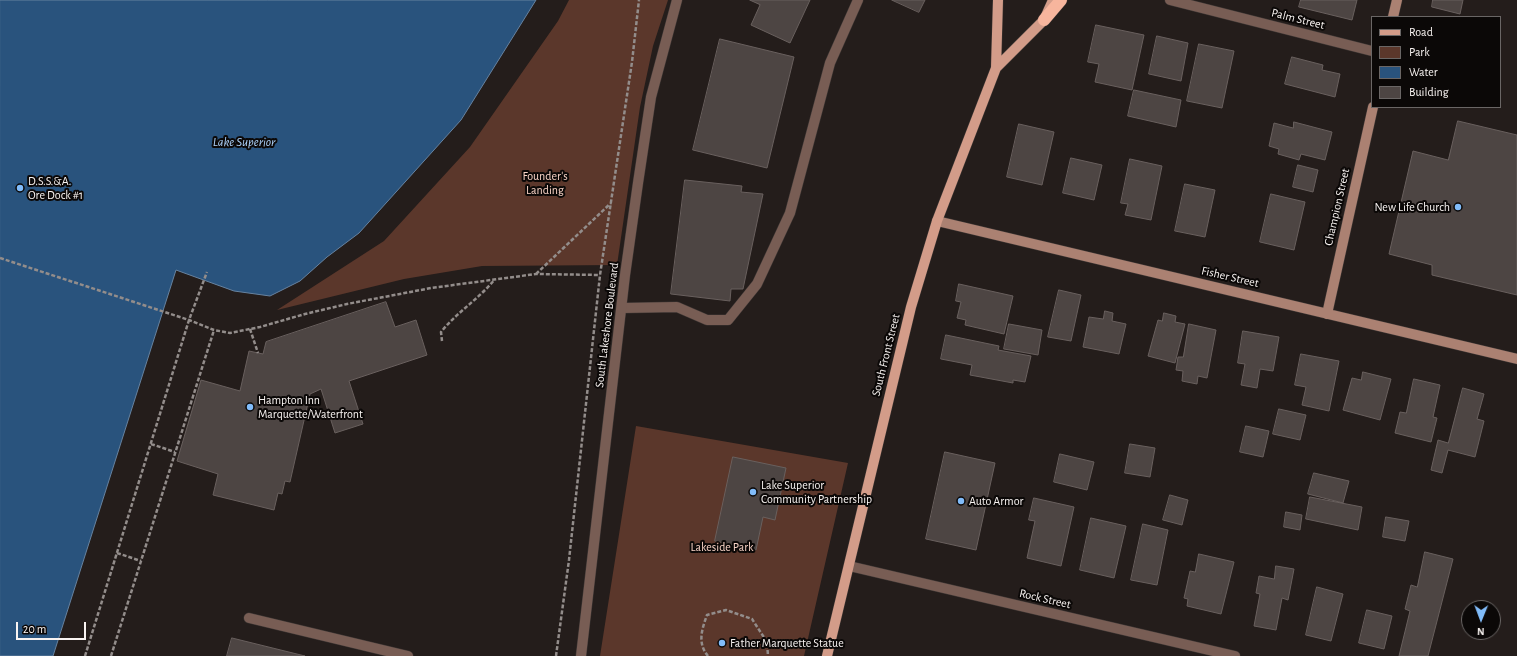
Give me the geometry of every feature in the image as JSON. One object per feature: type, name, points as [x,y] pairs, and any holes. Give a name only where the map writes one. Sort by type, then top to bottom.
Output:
[{"type":"highway","points":[[1044,20],[1062,0]]},
{"type":"main road","name":"South Front Street","points":[[827,656],[911,307],[937,221],[996,68],[998,0]]},
{"type":"main road","name":"South Front Street","points":[[996,68],[1044,20],[1053,0]]},
{"type":"street","name":"South Lakeshore Boulevard","points":[[581,656],[625,275],[651,97],[678,0]]},
{"type":"street","points":[[622,308],[677,307],[707,320],[728,320],[757,284],[790,213],[830,63],[858,0]]},
{"type":"street","name":"Palm Street","points":[[1170,0],[1371,51]]},
{"type":"street","points":[[1393,16],[1397,0]]},
{"type":"street","name":"Champion Street","points":[[1327,314],[1373,108]]},
{"type":"street","name":"Fisher Street","points":[[937,221],[1517,359]]},
{"type":"street","name":"Rock Street","points":[[849,566],[1235,656]]},
{"type":"street","points":[[250,618],[408,656]]},
{"type":"path","points":[[556,656],[600,275],[632,62],[639,0]]},
{"type":"path","points":[[536,274],[611,203]]},
{"type":"path","points":[[0,258],[189,320],[214,330],[230,333],[347,304],[431,288],[536,274],[600,275]]},
{"type":"path","points":[[85,656],[189,320],[207,272]]},
{"type":"path","points":[[442,341],[441,332],[448,323],[486,290],[496,279]]},
{"type":"path","points":[[250,329],[258,353]]},
{"type":"path","points":[[111,656],[214,330]]},
{"type":"path","points":[[150,444],[175,452]]},
{"type":"path","points":[[117,553],[141,561]]},
{"type":"path","points":[[708,656],[704,650],[700,633],[707,615],[726,610],[752,620],[767,642],[768,656]]},
{"type":"green space","name":"Founder's Landing","points":[[569,0],[668,0],[653,46],[640,107],[617,265],[482,266],[404,279],[277,310],[384,241],[470,147],[558,21]]},
{"type":"green space","name":"Lakeside Park","points":[[636,426],[848,463],[804,656],[600,656]]},
{"type":"water","name":"Lake Superior","points":[[0,0],[536,0],[461,120],[359,233],[327,257],[300,281],[270,296],[234,291],[176,270],[53,656],[0,656]]},
{"type":"building","points":[[750,0],[810,0],[790,43],[751,25],[760,5]]},
{"type":"building","points":[[892,0],[925,0],[919,12]]},
{"type":"building","points":[[1301,0],[1357,0],[1352,20],[1299,7]]},
{"type":"building","points":[[1433,0],[1463,0],[1460,14],[1432,7]]},
{"type":"building","points":[[1096,25],[1144,35],[1132,90],[1095,82],[1099,64],[1088,62]]},
{"type":"building","points":[[1157,36],[1188,43],[1181,81],[1149,74]]},
{"type":"building","points":[[720,39],[794,57],[767,168],[693,150]]},
{"type":"building","points":[[1199,44],[1234,51],[1222,108],[1187,101]]},
{"type":"building","points":[[1292,57],[1323,65],[1322,70],[1340,74],[1335,97],[1285,84]]},
{"type":"building","points":[[1134,90],[1181,100],[1176,127],[1128,116]]},
{"type":"building","name":"New Life Church","points":[[1458,121],[1517,135],[1517,295],[1432,275],[1432,265],[1389,254],[1413,151],[1448,160]]},
{"type":"building","points":[[1294,122],[1332,132],[1325,160],[1301,154],[1299,160],[1278,154],[1279,149],[1269,146],[1274,123],[1293,128]]},
{"type":"building","points":[[1019,124],[1054,132],[1042,185],[1007,177]]},
{"type":"building","points":[[1071,158],[1102,165],[1094,200],[1063,193]]},
{"type":"building","points":[[1130,159],[1162,166],[1151,220],[1125,215],[1128,204],[1121,203]]},
{"type":"building","points":[[1298,165],[1318,170],[1313,192],[1293,187]]},
{"type":"building","points":[[685,180],[742,186],[741,192],[763,194],[743,289],[731,289],[730,301],[671,294]]},
{"type":"building","points":[[1185,184],[1215,190],[1205,237],[1175,231]]},
{"type":"building","points":[[1271,194],[1305,202],[1294,250],[1260,242]]},
{"type":"building","points":[[959,284],[1013,296],[1004,334],[965,325],[966,320],[957,318],[961,302],[956,301]]},
{"type":"building","points":[[1059,290],[1081,295],[1071,341],[1048,337]]},
{"type":"building","name":"Hampton Inn Marquette/Waterfront","points":[[386,302],[395,327],[416,320],[427,355],[349,381],[363,424],[335,433],[321,389],[310,394],[290,482],[285,481],[282,494],[278,493],[274,510],[213,495],[218,474],[177,461],[201,380],[240,391],[249,351],[263,354],[266,342]]},
{"type":"building","points":[[1105,311],[1113,313],[1112,321],[1126,324],[1119,354],[1083,347],[1089,317],[1103,319]]},
{"type":"building","points":[[1164,313],[1176,316],[1175,322],[1185,324],[1175,363],[1148,356],[1158,320],[1162,321]]},
{"type":"building","points":[[1009,324],[1042,330],[1038,355],[1004,349]]},
{"type":"building","points":[[1189,324],[1216,330],[1207,378],[1198,376],[1197,384],[1182,381],[1183,371],[1176,370],[1178,357],[1183,357]]},
{"type":"building","points":[[1243,331],[1279,337],[1273,371],[1260,369],[1257,388],[1241,385],[1245,364],[1238,363]]},
{"type":"building","points":[[946,335],[999,346],[998,350],[1031,356],[1025,382],[1013,380],[1013,383],[970,375],[972,365],[941,359]]},
{"type":"building","points":[[1301,354],[1339,361],[1329,411],[1302,405],[1306,387],[1295,385]]},
{"type":"building","points":[[1363,372],[1391,379],[1380,420],[1343,410],[1352,378],[1361,380]]},
{"type":"building","points":[[1414,379],[1440,385],[1433,417],[1437,418],[1431,442],[1395,433],[1400,412],[1406,413]]},
{"type":"building","points":[[1463,388],[1484,394],[1477,419],[1484,421],[1475,457],[1448,450],[1442,473],[1431,470],[1438,440],[1448,443]]},
{"type":"building","points":[[1279,409],[1306,415],[1300,440],[1273,434]]},
{"type":"building","points":[[1246,426],[1269,431],[1263,457],[1240,452]]},
{"type":"building","points":[[1130,444],[1155,448],[1150,477],[1125,473]]},
{"type":"building","name":"Auto Armor","points":[[945,452],[995,463],[976,550],[926,539]]},
{"type":"building","points":[[1060,454],[1094,462],[1087,490],[1054,482]]},
{"type":"building","name":"Lake Superior Community Partnership","points":[[733,457],[786,468],[775,520],[763,517],[756,550],[715,541]]},
{"type":"building","points":[[1314,473],[1349,481],[1343,503],[1308,494]]},
{"type":"building","points":[[1170,495],[1188,500],[1182,525],[1163,520]]},
{"type":"building","points":[[1310,497],[1362,507],[1358,530],[1306,519]]},
{"type":"building","points":[[1034,498],[1074,507],[1061,566],[1027,558],[1035,521],[1029,520]]},
{"type":"building","points":[[1286,512],[1302,515],[1300,530],[1284,527]]},
{"type":"building","points":[[1386,517],[1409,521],[1405,541],[1383,537]]},
{"type":"building","points":[[1091,518],[1126,526],[1114,578],[1080,570]]},
{"type":"building","points":[[1143,524],[1168,530],[1157,585],[1131,580]]},
{"type":"building","points":[[1425,552],[1453,559],[1428,656],[1399,656],[1410,611],[1405,609],[1411,585],[1417,587]]},
{"type":"building","points":[[1199,554],[1234,562],[1221,614],[1187,606],[1188,599],[1184,598],[1190,571],[1195,572]]},
{"type":"building","points":[[1276,566],[1294,569],[1288,600],[1282,598],[1276,630],[1254,626],[1260,594],[1256,593],[1259,576],[1274,579]]},
{"type":"building","points":[[1317,587],[1343,594],[1331,641],[1306,635]]},
{"type":"building","points":[[1367,610],[1392,616],[1384,649],[1359,643]]},
{"type":"building","points":[[232,638],[305,656],[227,656]]},
{"type":"place","name":"D.S.S.&A. Ore Dock #1","points":[[20,188]]},
{"type":"place","name":"New Life Church","points":[[1458,207]]},
{"type":"place","name":"Hampton Inn Marquette/Waterfront","points":[[250,407]]},
{"type":"place","name":"Lake Superior Community Partnership","points":[[753,492]]},
{"type":"place","name":"Auto Armor","points":[[961,501]]},
{"type":"place","name":"Father Marquette Statue","points":[[722,643]]}]
